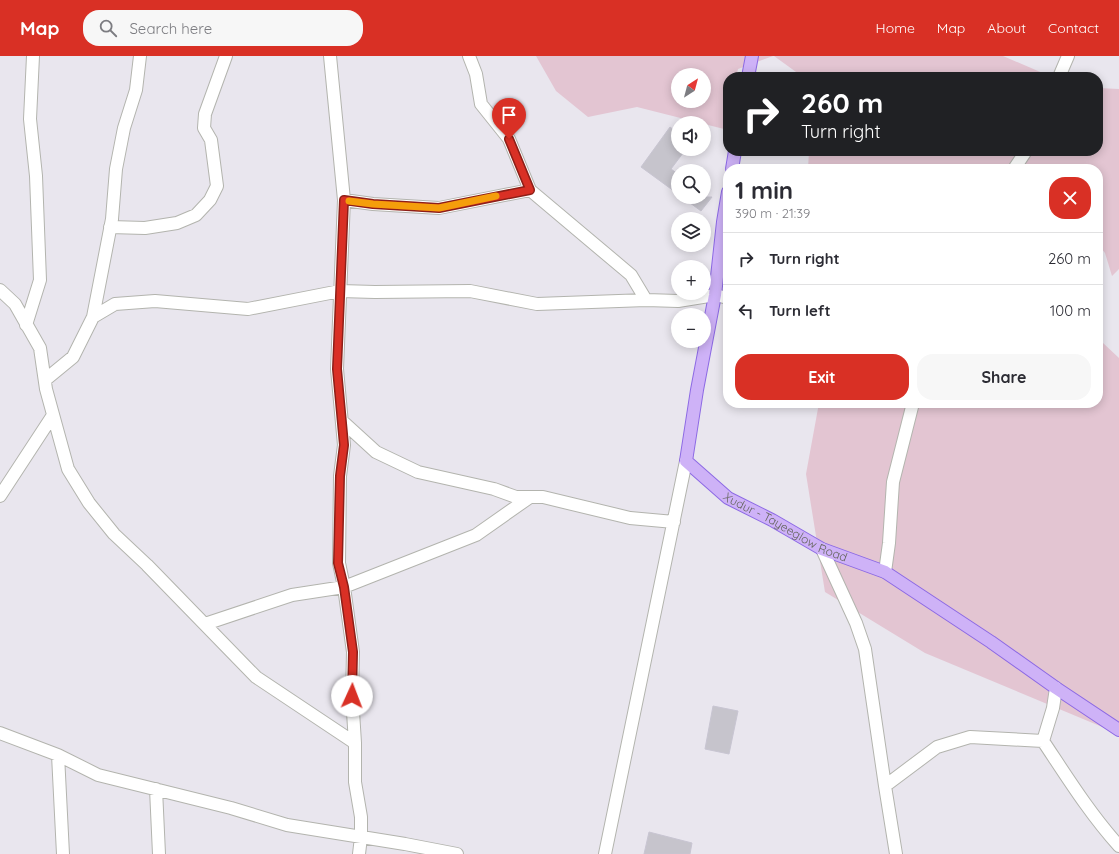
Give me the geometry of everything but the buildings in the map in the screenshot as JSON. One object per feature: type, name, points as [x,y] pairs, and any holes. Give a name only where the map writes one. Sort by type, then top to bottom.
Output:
[{"type":"main road","points":[[749,72],[752,56]]},
{"type":"main road","points":[[686,461],[697,390],[715,295],[723,222]]},
{"type":"main road","name":"Xudur - Tayeeglow Road","points":[[686,461],[728,498],[772,520],[822,549],[885,572],[991,642],[1119,730]]},
{"type":"street","points":[[26,325],[40,280],[36,176],[30,119],[34,56]]},
{"type":"street","points":[[45,380],[73,357],[93,317],[110,228],[116,169],[124,128],[136,90],[140,56]]},
{"type":"street","points":[[110,228],[145,228],[177,223],[196,215],[210,200],[217,186],[210,140],[204,128],[205,114],[226,56]]},
{"type":"street","points":[[330,56],[344,200],[337,369],[344,445],[340,476],[338,563],[344,587],[353,652],[352,696],[355,744],[355,782],[361,817],[361,837],[358,854]]},
{"type":"street","points":[[469,56],[476,74],[481,104],[509,139],[530,190],[631,274],[646,300]]},
{"type":"street","points":[[1061,72],[1068,56]]},
{"type":"street","points":[[344,200],[373,204],[439,208],[530,190]]},
{"type":"street","points":[[0,290],[14,304],[40,348],[53,415],[68,469],[89,503],[114,534],[147,565],[256,677],[355,744]]},
{"type":"street","points":[[93,317],[115,304],[155,301],[248,310],[340,291],[470,291],[537,304],[646,300],[678,301],[715,295],[723,297]]},
{"type":"street","points":[[885,572],[889,543],[893,482],[912,408]]},
{"type":"street","points":[[0,496],[53,415]]},
{"type":"street","points":[[342,420],[376,452],[418,472],[494,489],[516,497],[543,497],[630,518],[674,522]]},
{"type":"street","points":[[605,854],[686,461]]},
{"type":"street","points":[[205,624],[292,595],[344,587],[476,535],[530,497]]},
{"type":"street","points":[[822,549],[856,622],[865,649],[896,854]]},
{"type":"street","points":[[1056,688],[1053,708],[1043,741],[1076,792],[1119,846]]},
{"type":"street","points":[[0,733],[58,755],[98,775],[231,808],[286,825],[457,854]]},
{"type":"street","points":[[885,786],[937,747],[970,737],[1043,741]]},
{"type":"street","points":[[58,755],[63,854]]},
{"type":"street","points":[[156,789],[159,854]]},
{"type":"shaded area","points":[[536,56],[773,56],[738,69],[737,72],[723,72],[723,129],[711,126],[711,116],[673,116],[637,107],[588,117],[556,91]]},
{"type":"shaded area","points":[[774,56],[1003,56],[1040,72],[796,72]]},
{"type":"shaded area","points":[[1103,88],[1119,89],[1119,269],[1112,276],[1103,250],[1103,164],[808,164],[809,156],[1103,156]]},
{"type":"shaded area","points":[[1103,343],[1119,358],[1119,734],[925,653],[825,592],[806,474],[818,408],[1103,408]]},
{"type":"slow traffic","points":[[349,201],[439,208],[496,196]]},
{"type":"route","points":[[352,696],[353,652],[344,587],[338,563],[340,476],[344,445],[337,369],[344,200],[373,204],[439,208],[530,190],[509,139]]}]
